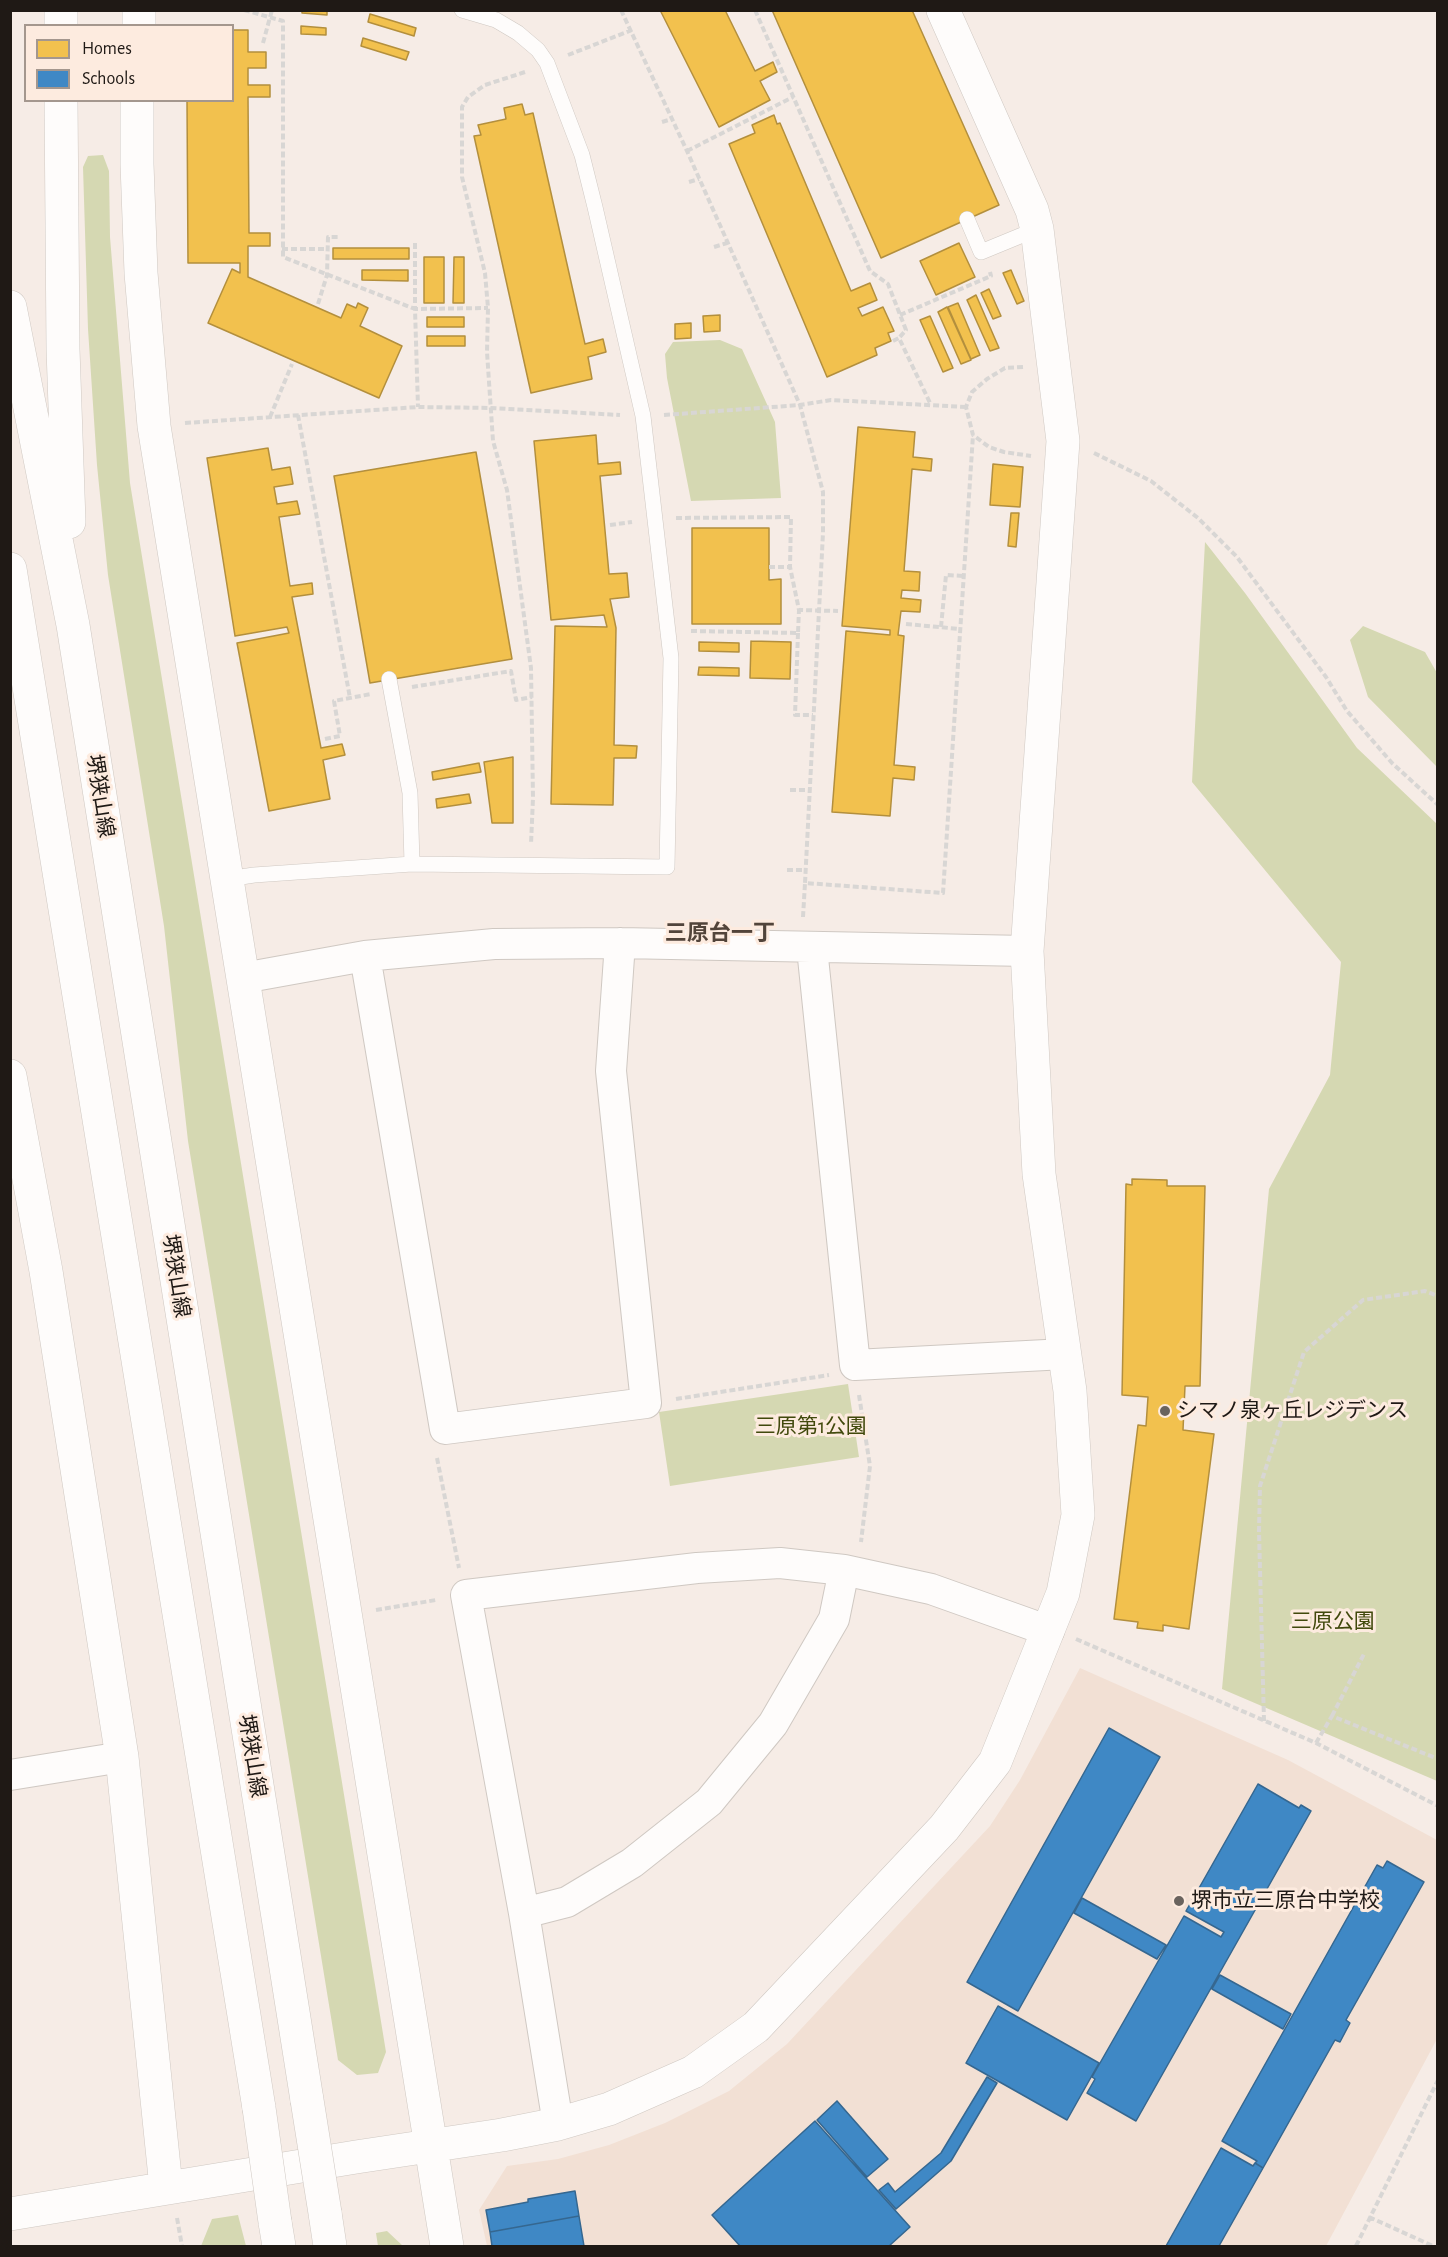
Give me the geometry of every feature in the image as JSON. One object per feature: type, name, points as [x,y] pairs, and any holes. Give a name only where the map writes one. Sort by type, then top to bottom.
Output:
[{"type":"street","points":[[10,2214],[171,2200],[431,2145],[558,2124],[609,2109],[693,2072],[756,2027],[944,1828],[994,1762],[1063,1593],[1078,1515],[1070,1391],[1039,1174],[1027,951],[1063,449],[1037,229],[1032,210],[943,10]]},
{"type":"street","points":[[61,102],[63,349],[73,625]]},
{"type":"street","points":[[137,102],[141,273],[154,426],[447,2247]]},
{"type":"street","name":"堺狭山線","points":[[10,307],[73,625],[330,2247]]},
{"type":"street","points":[[10,569],[260,2108],[277,2234]]},
{"type":"street","points":[[10,663],[39,753]]},
{"type":"street","points":[[243,978],[365,956],[494,944],[620,943],[1027,951]]},
{"type":"street","points":[[365,956],[445,1429],[646,1403],[611,1071],[620,943]]},
{"type":"street","points":[[812,948],[855,1365],[1065,1354]]},
{"type":"street","points":[[10,1076],[46,1272],[122,1757],[171,2200]]},
{"type":"street","points":[[558,2124],[524,1913],[466,1595],[697,1568],[780,1563],[851,1571],[931,1589],[1049,1631]]},
{"type":"street","points":[[524,1913],[567,1902],[632,1863],[709,1802],[773,1724],[834,1618],[851,1571]]},
{"type":"street","points":[[10,1775],[122,1757]]},
{"type":"lane","points":[[228,879],[254,875],[412,864],[667,867],[671,658],[644,416],[582,154],[547,63],[538,50],[518,33],[496,20],[462,10]]},
{"type":"lane","points":[[967,219],[981,252],[1037,229]]},
{"type":"lane","points":[[390,685],[410,793],[412,864]]},
{"type":"path","points":[[244,10],[283,21],[283,257],[415,309],[488,308]]},
{"type":"path","points":[[263,43],[273,10]]},
{"type":"path","points":[[621,10],[687,151],[800,405],[823,492],[823,533],[804,906]]},
{"type":"path","points":[[755,10],[870,271],[888,284],[906,330],[893,341]]},
{"type":"path","points":[[530,866],[533,798],[531,668],[507,490],[493,441],[485,273],[462,177],[462,107],[468,97],[485,85],[632,30]]},
{"type":"path","points":[[687,151],[793,96]]},
{"type":"path","points":[[662,122],[672,119]]},
{"type":"path","points":[[689,182],[699,179]]},
{"type":"path","points":[[318,304],[327,275],[327,237],[340,237]]},
{"type":"path","points":[[415,243],[418,407]]},
{"type":"path","points":[[714,247],[727,243]]},
{"type":"path","points":[[282,249],[327,249]]},
{"type":"path","points":[[900,315],[992,276],[981,252]]},
{"type":"path","points":[[899,338],[931,405]]},
{"type":"path","points":[[270,417],[292,364]]},
{"type":"path","points":[[805,883],[943,893],[974,435],[966,407],[972,392],[1005,368],[1054,366]]},
{"type":"path","points":[[154,426],[418,407],[490,408],[644,416],[800,405],[831,400],[966,407]]},
{"type":"path","points":[[298,415],[350,698]]},
{"type":"path","points":[[974,435],[989,447],[1004,452],[1063,449],[1151,481],[1198,518],[1237,557],[1326,677],[1347,711],[1392,763],[1437,805]]},
{"type":"path","points":[[610,525],[691,517],[791,517],[790,567],[799,610],[795,715],[813,716]]},
{"type":"path","points":[[769,567],[790,567]]},
{"type":"path","points":[[941,627],[946,575],[964,576]]},
{"type":"path","points":[[799,610],[838,611]]},
{"type":"path","points":[[906,624],[960,629]]},
{"type":"path","points":[[668,631],[798,633]]},
{"type":"path","points":[[390,685],[511,671],[516,700],[532,697]]},
{"type":"path","points":[[325,739],[340,736],[334,701],[372,694]]},
{"type":"path","points":[[790,790],[810,790]]},
{"type":"path","points":[[787,870],[805,870]]},
{"type":"path","points":[[1264,1721],[1260,1486],[1304,1352],[1363,1300],[1425,1291],[1437,1296]]},
{"type":"path","points":[[646,1403],[834,1374],[855,1365],[870,1466],[851,1571]]},
{"type":"path","points":[[371,1611],[466,1595],[435,1449],[445,1429]]},
{"type":"path","points":[[1049,1631],[1082,1641],[1316,1743],[1437,1806]]},
{"type":"path","points":[[1316,1743],[1364,1654]]},
{"type":"path","points":[[1332,1716],[1437,1759]]},
{"type":"path","points":[[1356,2247],[1437,2080]]},
{"type":"path","points":[[171,2200],[182,2247]]},
{"type":"path","points":[[1369,2217],[1433,2247]]},
{"type":"shaded area","name":"堺市立三原台中学校","points":[[1080,1668],[1288,1760],[1437,1840],[1437,2039],[1326,2246],[487,2246],[479,2210],[507,2166],[558,2159],[609,2145],[665,2123],[729,2091],[787,2044],[990,1826],[1020,1780]]},
{"type":"green space","points":[[103,155],[109,171],[110,237],[130,483],[386,2052],[378,2073],[357,2075],[338,2060],[188,1141],[164,926],[108,575],[97,465],[88,329],[83,167],[88,156]]},
{"type":"green space","points":[[720,340],[742,349],[775,422],[781,498],[691,501],[667,378],[665,354],[673,342]]},
{"type":"green space","name":"三原公園","points":[[1205,542],[1245,593],[1357,748],[1437,824],[1437,1781],[1222,1689],[1269,1189],[1330,1075],[1341,962],[1192,782]]},
{"type":"green space","points":[[1363,626],[1425,652],[1437,673],[1437,767],[1368,697],[1350,640]]},
{"type":"green space","name":"三原第1公園","points":[[848,1384],[859,1457],[670,1486],[659,1412]]},
{"type":"green space","points":[[238,2215],[246,2246],[201,2246],[212,2219]]},
{"type":"green space","points":[[387,2231],[403,2246],[378,2246],[376,2233]]},
{"type":"building: Homes","points":[[302,10],[327,10],[327,15],[302,13]]},
{"type":"building: Homes","points":[[660,10],[725,10],[755,71],[773,62],[777,72],[760,81],[770,100],[719,127]]},
{"type":"building: Homes","points":[[772,10],[912,10],[999,205],[881,258]]},
{"type":"building: Homes","points":[[370,14],[416,28],[414,36],[368,22]]},
{"type":"building: Homes","points":[[301,26],[326,28],[326,35],[301,34]]},
{"type":"building: Homes","points":[[234,30],[248,30],[248,52],[266,52],[266,68],[248,68],[248,85],[270,85],[270,97],[248,97],[249,233],[270,233],[270,246],[248,246],[248,277],[341,318],[347,304],[356,308],[358,303],[368,308],[360,326],[402,346],[379,398],[208,323],[232,269],[240,273],[240,263],[188,263],[187,102],[234,102]]},
{"type":"building: Homes","points":[[363,38],[409,52],[406,60],[361,46]]},
{"type":"building: Homes","points":[[522,104],[525,115],[533,113],[585,344],[603,339],[606,352],[588,357],[592,379],[531,393],[474,136],[481,135],[478,125],[506,119],[504,108]]},
{"type":"building: Homes","points":[[774,115],[777,124],[780,123],[851,291],[870,283],[877,300],[858,308],[862,316],[883,307],[894,331],[888,333],[891,341],[875,348],[877,355],[827,377],[729,144],[755,133],[752,125]]},
{"type":"building: Homes","points":[[959,243],[975,277],[936,295],[920,261]]},
{"type":"building: Homes","points":[[333,248],[409,248],[409,259],[333,259]]},
{"type":"building: Homes","points":[[424,257],[444,257],[444,303],[424,303]]},
{"type":"building: Homes","points":[[454,257],[464,257],[464,303],[453,303]]},
{"type":"building: Homes","points":[[362,270],[408,270],[408,281],[362,280]]},
{"type":"building: Homes","points":[[1011,270],[1024,301],[1017,304],[1003,273]]},
{"type":"building: Homes","points":[[989,289],[1001,316],[993,319],[981,293]]},
{"type":"building: Homes","points":[[976,295],[999,348],[990,351],[967,300]]},
{"type":"building: Homes","points":[[958,303],[980,355],[971,359],[948,307]]},
{"type":"building: Homes","points":[[947,307],[971,360],[961,364],[938,312]]},
{"type":"building: Homes","points":[[720,315],[720,331],[704,332],[703,316]]},
{"type":"building: Homes","points":[[930,316],[953,368],[943,372],[920,320]]},
{"type":"building: Homes","points":[[427,317],[464,317],[464,327],[427,327]]},
{"type":"building: Homes","points":[[691,323],[691,338],[675,339],[675,324]]},
{"type":"building: Homes","points":[[427,336],[465,336],[465,346],[427,346]]},
{"type":"building: Homes","points":[[858,427],[915,432],[913,457],[932,459],[931,471],[912,469],[904,571],[920,572],[919,591],[902,590],[901,598],[921,600],[920,612],[901,611],[898,635],[904,636],[894,765],[915,767],[914,780],[893,778],[890,816],[832,812],[846,631],[890,635],[890,630],[842,626]]},
{"type":"building: Homes","points":[[596,435],[598,464],[620,462],[621,474],[600,476],[609,574],[627,573],[629,597],[610,599],[616,628],[614,745],[637,746],[636,758],[614,758],[613,805],[551,804],[555,626],[607,627],[604,615],[551,620],[534,441]]},
{"type":"building: Homes","points":[[268,448],[272,470],[290,467],[293,484],[274,487],[277,504],[297,501],[300,514],[279,517],[290,586],[312,583],[313,594],[292,597],[321,748],[342,744],[345,755],[323,760],[330,799],[269,811],[237,643],[289,633],[287,627],[235,636],[207,458]]},
{"type":"building: Homes","points":[[476,452],[512,659],[370,683],[334,476]]},
{"type":"building: Homes","points":[[993,464],[1023,467],[1020,507],[990,505]]},
{"type":"building: Homes","points":[[1011,513],[1019,513],[1016,547],[1008,546]]},
{"type":"building: Homes","points":[[692,528],[769,528],[769,580],[781,579],[781,624],[692,624]]},
{"type":"building: Homes","points":[[751,641],[791,642],[790,679],[750,678]]},
{"type":"building: Homes","points":[[699,642],[739,643],[739,652],[699,651]]},
{"type":"building: Homes","points":[[699,667],[739,668],[739,676],[698,675]]},
{"type":"building: Homes","points":[[513,757],[513,823],[492,823],[484,762]]},
{"type":"building: Homes","points":[[479,763],[481,772],[433,780],[432,772]]},
{"type":"building: Homes","points":[[469,794],[471,803],[437,808],[436,799]]},
{"type":"building: Homes","name":"シマノ泉ヶ丘レジデンス","points":[[1132,1179],[1167,1180],[1167,1186],[1205,1186],[1200,1386],[1185,1386],[1183,1430],[1214,1434],[1189,1629],[1163,1625],[1163,1631],[1137,1628],[1138,1622],[1114,1619],[1138,1425],[1146,1426],[1148,1397],[1122,1395],[1126,1184],[1132,1185]]},
{"type":"building: Schools","points":[[1109,1728],[1160,1757],[1018,2011],[967,1982]]},
{"type":"building: Schools","points":[[1258,1784],[1299,1808],[1301,1805],[1311,1811],[1136,2121],[1087,2093],[1095,2079],[1092,2077],[1184,1916],[1221,1937],[1224,1932],[1186,1911]]},
{"type":"building: Schools","points":[[1387,1861],[1424,1882],[1346,2020],[1350,2023],[1340,2042],[1335,2040],[1263,2168],[1255,2163],[1257,2161],[1222,2141],[1377,1865],[1383,1868]]},
{"type":"building: Schools","points":[[1082,1898],[1166,1945],[1157,1959],[1074,1913]]},
{"type":"building: Schools","points":[[1220,1975],[1291,2014],[1283,2029],[1212,1989]]},
{"type":"building: Schools","points":[[998,2006],[1099,2063],[1067,2120],[966,2063]]},
{"type":"building: Schools","points":[[987,2077],[997,2083],[951,2161],[896,2209],[879,2190],[888,2183],[895,2192],[941,2153]]},
{"type":"building: Schools","points":[[837,2101],[888,2159],[867,2177],[817,2120]]},
{"type":"building: Schools","points":[[815,2121],[910,2227],[889,2246],[740,2246],[712,2215]]},
{"type":"building: Schools","points":[[1221,2148],[1253,2166],[1255,2163],[1263,2168],[1219,2246],[1166,2246]]},
{"type":"building: Schools","points":[[575,2191],[579,2216],[490,2232],[486,2210],[528,2202],[528,2199]]},
{"type":"building: Schools","points":[[579,2216],[584,2246],[492,2246],[490,2232]]},
{"type":"place","name":"シマノ泉ヶ丘レジデンス","points":[[1165,1411]]},
{"type":"place","name":"堺市立三原台中学校","points":[[1179,1901]]},
{"type":"district","name":"三原台一丁","points":[[720,933]]}]
